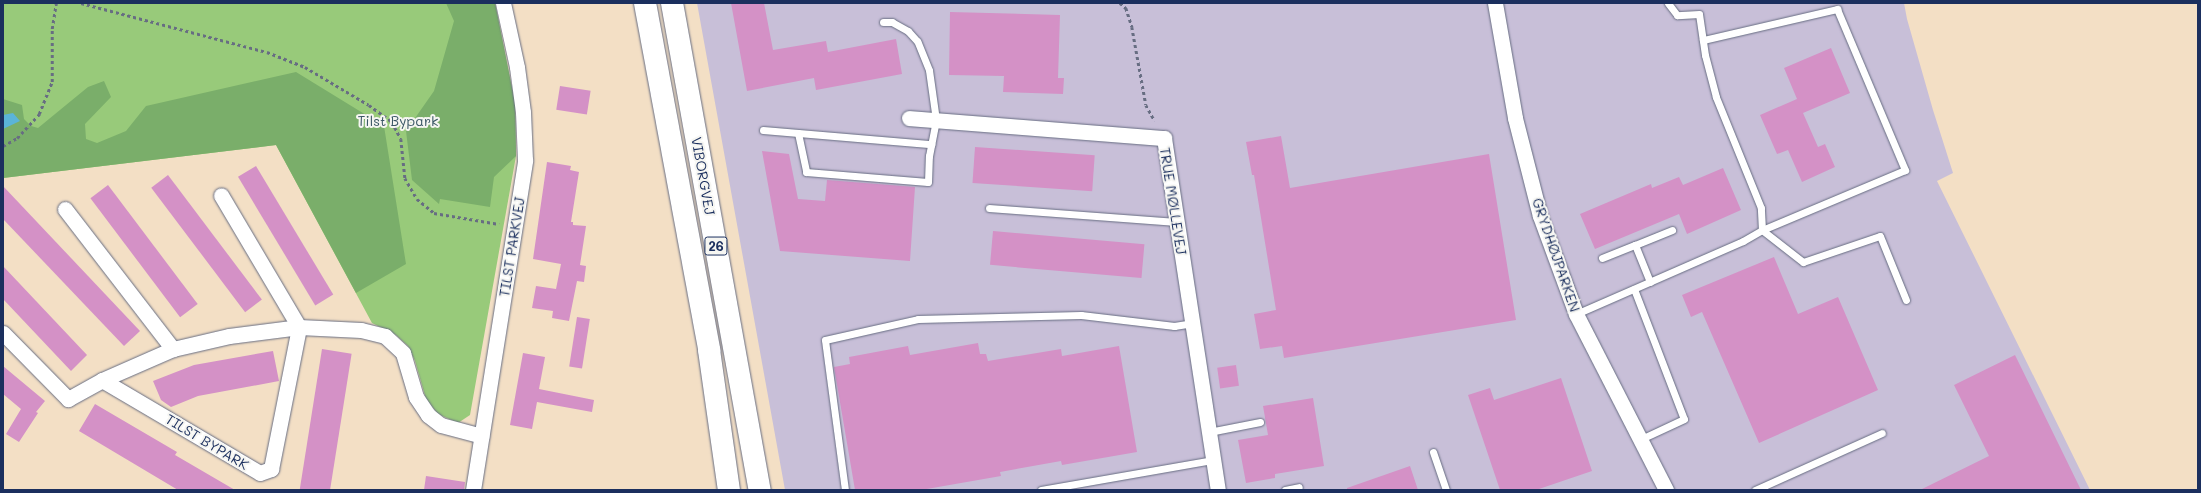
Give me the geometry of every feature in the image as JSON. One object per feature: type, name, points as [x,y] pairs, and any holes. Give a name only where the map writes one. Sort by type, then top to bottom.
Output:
[{"type":"main road","name":"VIBORGVEJ","points":[[645,3],[709,350],[729,490]]},
{"type":"main road","name":"VIBORGVEJ","points":[[672,3],[760,490]]},
{"type":"street","name":"TILST PARKVEJ","points":[[473,490],[525,160],[523,112],[517,67],[503,3]]},
{"type":"street","name":"GRYDHØJPARKEN","points":[[1495,3],[1515,118],[1538,209],[1576,314],[1639,440],[1666,490]]},
{"type":"street","name":"TRUE MØLLEVEJ","points":[[909,118],[1164,138],[1218,490]]},
{"type":"street","points":[[221,195],[299,327]]},
{"type":"street","points":[[66,209],[173,349]]},
{"type":"street","points":[[3,333],[68,399],[102,380],[173,349],[229,336],[299,327],[361,330],[385,336],[403,353],[416,397],[428,415],[440,425],[482,436]]},
{"type":"street","name":"TILST BYPARK","points":[[102,380],[260,473],[271,470],[299,327]]},
{"type":"lane","points":[[1668,3],[1677,15],[1699,14],[1703,40],[1716,97],[1761,208],[1762,230],[1803,262],[1880,236],[1906,300]]},
{"type":"lane","points":[[1576,314],[1742,241],[1762,230],[1906,170],[1837,9],[1703,40]]},
{"type":"lane","points":[[798,133],[806,172],[928,182],[931,144],[936,120],[929,70],[917,41],[900,26],[892,22],[883,22]]},
{"type":"lane","points":[[763,130],[931,144]]},
{"type":"lane","points":[[989,208],[1176,222]]},
{"type":"lane","points":[[1602,258],[1672,230]]},
{"type":"lane","points":[[1635,245],[1650,282]]},
{"type":"lane","points":[[1634,289],[1684,419],[1639,440]]},
{"type":"lane","points":[[845,490],[824,340],[918,318],[1081,315],[1174,326],[1192,323]]},
{"type":"lane","points":[[1208,432],[1260,422]]},
{"type":"lane","points":[[1755,490],[1882,432]]},
{"type":"lane","points":[[1433,452],[1446,490]]},
{"type":"lane","points":[[1041,490],[1213,460]]},
{"type":"lane","points":[[1285,490],[1299,487]]},
{"type":"path","points":[[3,146],[17,138],[39,114],[52,82],[52,29],[56,3]]},
{"type":"path","points":[[81,3],[267,52],[305,67],[369,105],[392,122],[401,139],[405,178],[417,199],[434,213],[495,224],[516,224]]},
{"type":"path","points":[[1120,3],[1126,8],[1132,27],[1146,105],[1164,138]]},
{"type":"shaded area","points":[[697,3],[1904,3],[1907,19],[1933,110],[1953,173],[1937,181],[2090,490],[785,490]]},
{"type":"green space","name":"Tilst Bypark","points":[[3,3],[495,3],[515,103],[516,156],[470,415],[458,423],[438,414],[426,399],[415,361],[408,346],[396,335],[372,323],[276,145],[3,178]]},
{"type":"green space","points":[[446,3],[495,3],[515,103],[516,156],[494,177],[490,207],[440,199],[439,204],[412,180],[406,131],[434,91],[454,21]]},
{"type":"green space","points":[[296,72],[384,126],[406,264],[356,293],[276,145],[3,178],[3,99],[22,105],[24,119],[31,126],[38,128],[88,87],[104,81],[111,97],[85,124],[86,139],[97,143],[126,131],[146,106]]},
{"type":"water","points":[[13,113],[20,121],[3,129],[3,115]]},
{"type":"building","points":[[731,3],[764,3],[773,50],[826,41],[828,52],[896,39],[902,74],[816,90],[814,78],[747,91]]},
{"type":"building","points":[[950,12],[1060,15],[1058,78],[1064,78],[1063,94],[1003,92],[1004,76],[949,75]]},
{"type":"building","points":[[1831,48],[1850,93],[1803,113],[1818,147],[1825,144],[1835,167],[1802,182],[1788,150],[1777,154],[1760,115],[1797,99],[1784,68]]},
{"type":"building","points":[[560,86],[591,91],[587,115],[556,110]]},
{"type":"building","points":[[1281,136],[1290,188],[1489,154],[1516,320],[1284,358],[1282,346],[1260,349],[1254,314],[1276,310],[1254,175],[1252,175],[1246,142]]},
{"type":"building","points":[[975,147],[1095,155],[1092,191],[972,183]]},
{"type":"building","points":[[762,151],[789,154],[798,199],[825,201],[827,180],[915,187],[910,261],[780,251]]},
{"type":"building","points":[[547,162],[571,166],[570,170],[579,172],[571,222],[573,222],[573,225],[586,226],[580,265],[586,266],[584,282],[577,281],[569,321],[552,318],[553,311],[532,308],[536,286],[556,289],[561,264],[533,259]]},
{"type":"building","points":[[256,166],[333,295],[315,305],[238,177]]},
{"type":"building","points":[[1723,168],[1741,210],[1687,234],[1679,214],[1595,249],[1580,214],[1651,184],[1652,188],[1679,177],[1683,185]]},
{"type":"building","points":[[168,175],[262,300],[245,312],[151,188]]},
{"type":"building","points":[[108,185],[198,304],[180,317],[90,198]]},
{"type":"building","points":[[3,186],[140,331],[124,346],[3,219]]},
{"type":"building","points":[[993,231],[1144,244],[1141,278],[990,265]]},
{"type":"building","points":[[1774,257],[1798,314],[1838,297],[1878,390],[1759,443],[1702,312],[1691,317],[1682,295]]},
{"type":"building","points":[[3,266],[87,355],[71,371],[3,299]]},
{"type":"building","points":[[577,317],[590,319],[582,368],[569,366]]},
{"type":"building","points":[[978,343],[980,354],[986,354],[988,361],[1061,349],[1062,356],[1119,346],[1137,452],[1062,465],[1061,461],[1000,472],[1001,476],[921,490],[855,490],[834,367],[850,364],[849,357],[908,346],[910,355]]},
{"type":"building","points":[[322,349],[352,354],[330,490],[300,490]]},
{"type":"building","points":[[273,351],[279,381],[198,396],[171,407],[161,400],[153,381],[194,365]]},
{"type":"building","points":[[523,353],[545,357],[539,389],[594,400],[592,412],[537,402],[532,429],[510,425]]},
{"type":"building","points":[[2015,355],[2081,490],[1920,490],[1989,456],[1954,385]]},
{"type":"building","points":[[1236,365],[1239,386],[1220,388],[1217,368]]},
{"type":"building","points":[[3,366],[45,401],[36,412],[38,413],[19,442],[6,434],[21,409],[3,394]]},
{"type":"building","points":[[1561,378],[1592,471],[1536,490],[1500,490],[1468,395],[1490,388],[1494,400]]},
{"type":"building","points":[[1313,398],[1324,466],[1275,474],[1275,478],[1246,483],[1238,440],[1268,435],[1263,406]]},
{"type":"building","points":[[95,404],[177,452],[175,455],[235,490],[178,490],[79,431]]},
{"type":"building","points":[[1410,466],[1418,490],[1347,490],[1347,488]]},
{"type":"building","points":[[426,476],[465,482],[464,490],[424,490]]}]
